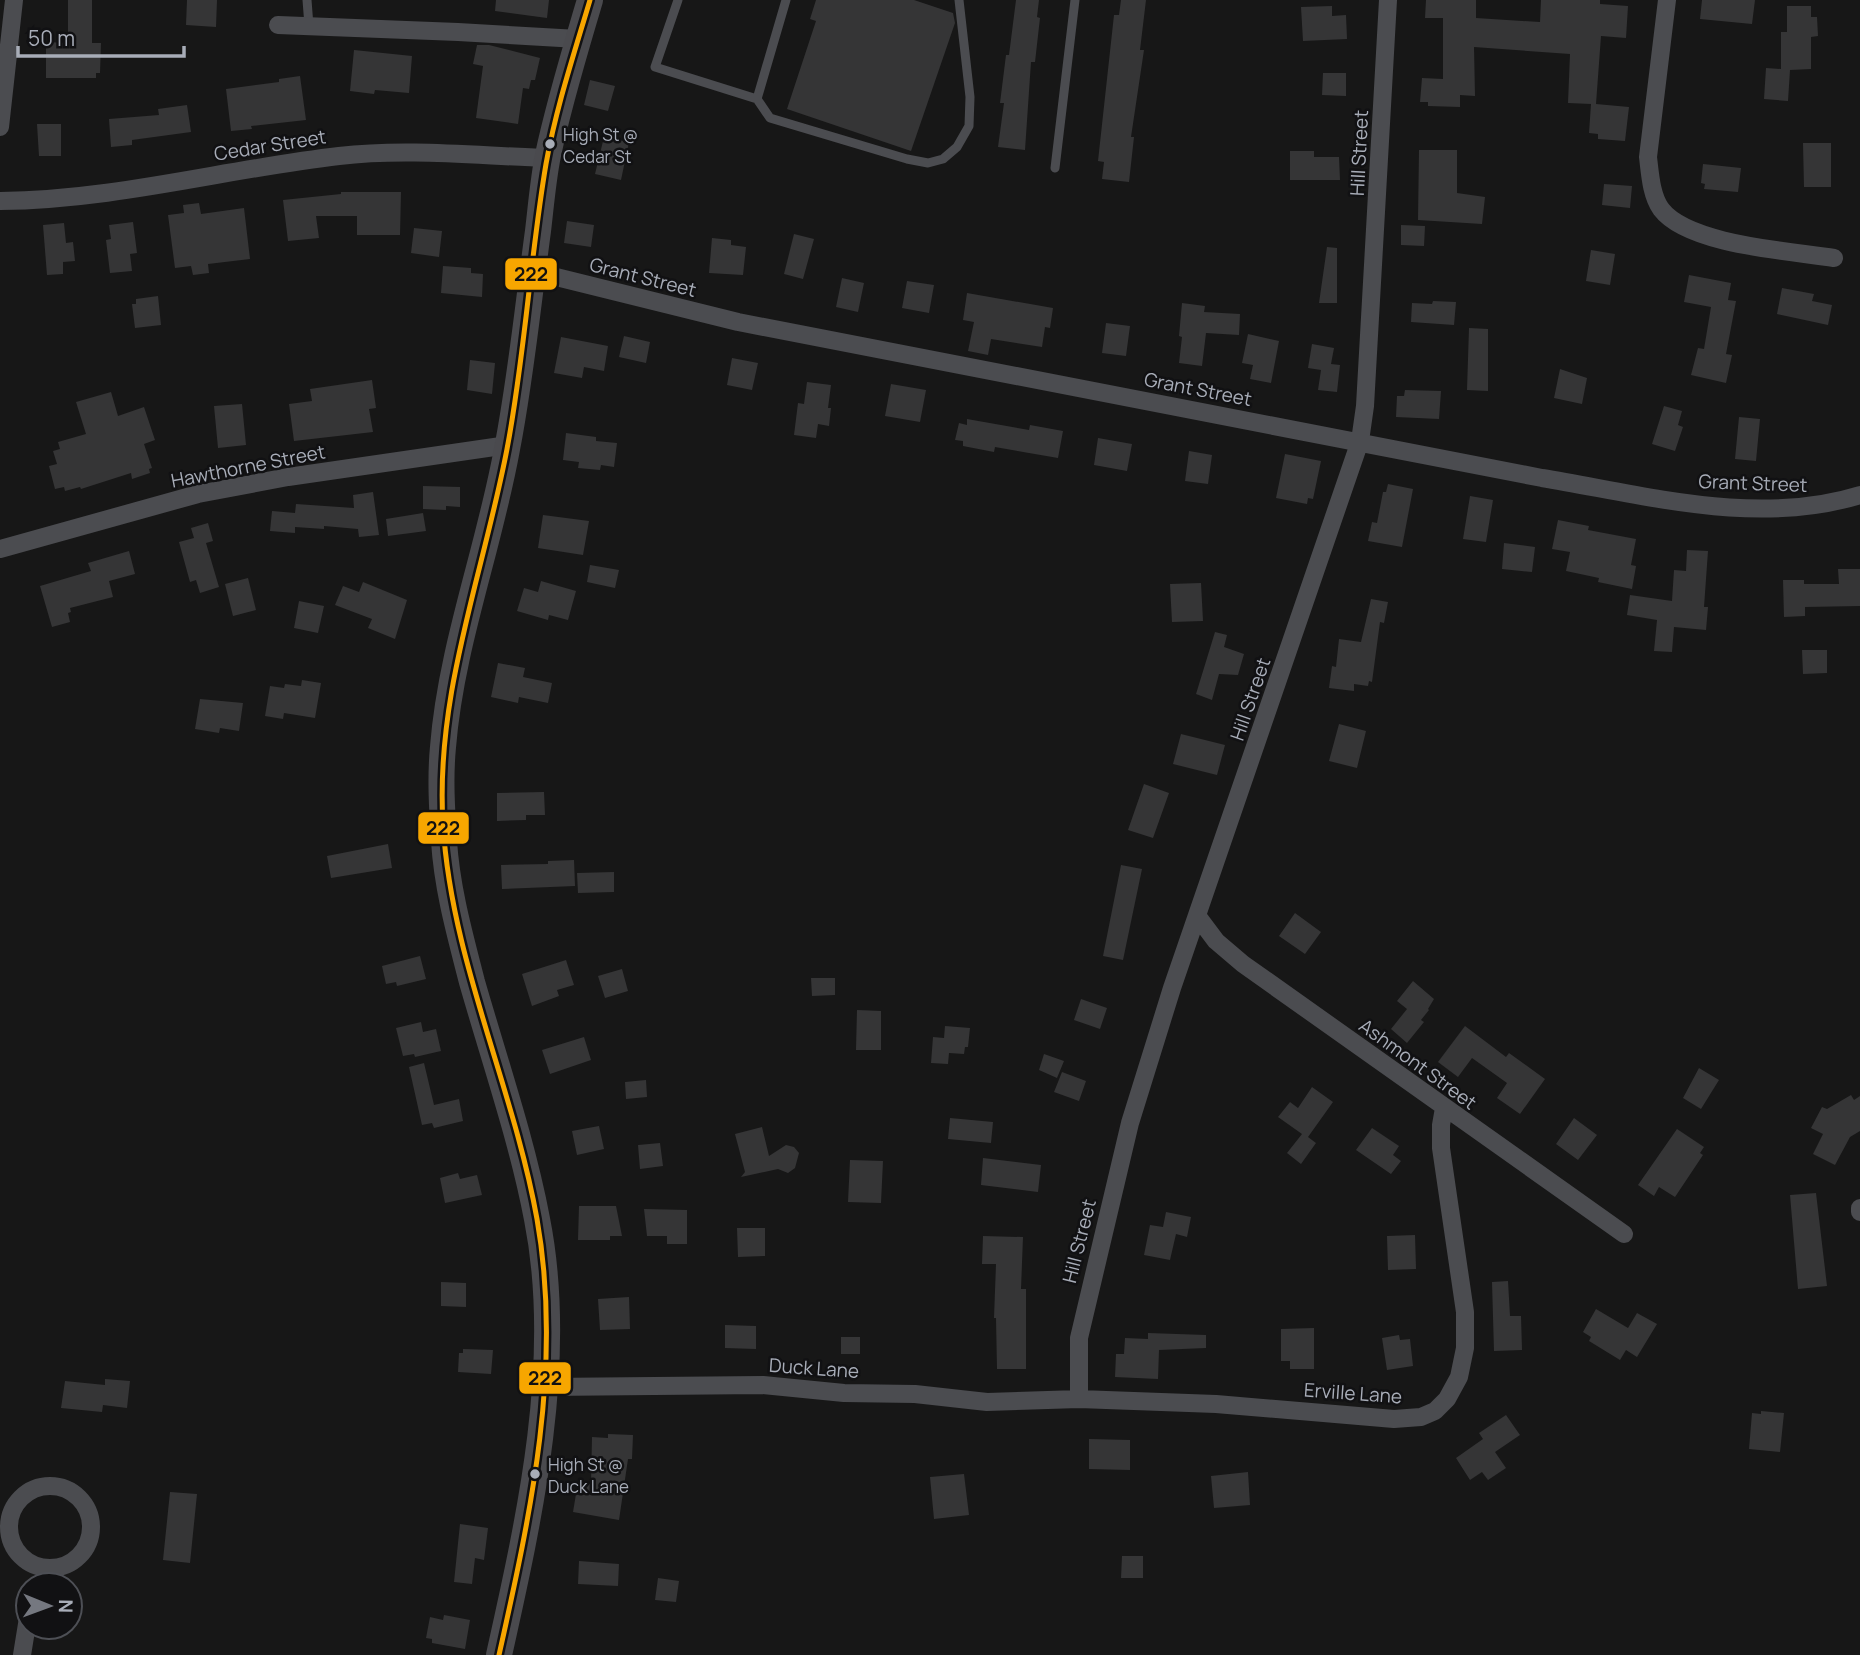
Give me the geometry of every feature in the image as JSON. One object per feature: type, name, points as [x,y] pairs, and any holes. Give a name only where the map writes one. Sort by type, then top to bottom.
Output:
[{"type":"main road","points":[[499,1655],[532,1490],[544,1387],[546,1292],[538,1222],[529,1180],[461,939],[450,887],[442,798],[443,747],[461,640],[497,505],[508,445],[522,359],[547,158],[590,0]]},
{"type":"street","points":[[0,127],[14,0]]},
{"type":"street","name":"Hill Street","points":[[1079,1399],[1079,1338],[1123,1150],[1172,988],[1360,441],[1366,393],[1388,0]]},
{"type":"street","points":[[1667,0],[1648,157],[1651,182],[1660,208],[1676,223],[1696,233],[1834,258]]},
{"type":"street","points":[[278,25],[578,39]]},
{"type":"street","name":"Cedar Street","points":[[0,201],[39,201],[85,196],[222,173],[376,152],[547,158]]},
{"type":"street","name":"Grant Street","points":[[532,271],[738,322],[1542,478],[1703,505],[1752,508],[1819,506],[1860,495]]},
{"type":"street","name":"Hawthorne Street","points":[[0,549],[198,494],[288,477],[508,445]]},
{"type":"street","name":"Ashmont Street","points":[[1198,916],[1216,941],[1243,964],[1624,1234]]},
{"type":"street","name":"Erville Lane","points":[[1079,1399],[1216,1404],[1394,1419],[1421,1417],[1435,1410],[1447,1399],[1458,1377],[1465,1348],[1465,1312],[1441,1147],[1444,1108]]},
{"type":"street","name":"Duck Lane","points":[[544,1387],[763,1385],[844,1393],[915,1394],[987,1402],[1079,1399]]},
{"type":"street","points":[[54,1486],[68,1490],[87,1508],[91,1534],[79,1557],[40,1577],[19,1554],[8,1529],[14,1508],[27,1492],[54,1486]]},
{"type":"lane","points":[[307,0],[309,26]]},
{"type":"lane","points":[[678,0],[655,67],[757,99],[770,118],[928,163],[943,159],[957,147],[968,126],[970,97],[959,0]]},
{"type":"lane","points":[[757,99],[786,0]]},
{"type":"lane","points":[[1055,168],[1074,0]]},
{"type":"building","points":[[68,0],[92,0],[92,43],[101,43],[100,73],[96,73],[96,78],[46,78],[46,42],[68,43]]},
{"type":"building","points":[[187,0],[217,0],[216,27],[186,25]]},
{"type":"building","points":[[496,0],[549,0],[547,18],[495,11]]},
{"type":"building","points":[[816,0],[914,0],[953,13],[955,23],[911,151],[787,109],[816,21],[810,19]]},
{"type":"building","points":[[1016,0],[1039,0],[1037,17],[1040,18],[1035,62],[1031,62],[1025,150],[998,147],[1004,103],[1000,103]]},
{"type":"building","points":[[1121,0],[1146,0],[1140,50],[1144,50],[1131,137],[1134,137],[1129,182],[1102,179],[1104,162],[1098,161],[1114,15],[1119,15]]},
{"type":"building","points":[[1426,0],[1476,0],[1476,18],[1540,22],[1541,0],[1600,0],[1600,4],[1628,6],[1626,38],[1601,36],[1596,104],[1629,107],[1625,141],[1598,139],[1598,134],[1589,133],[1591,104],[1568,103],[1570,54],[1474,47],[1475,96],[1460,95],[1460,107],[1428,106],[1428,102],[1420,102],[1422,78],[1443,79],[1443,18],[1425,18]]},
{"type":"building","points":[[1702,0],[1755,0],[1752,24],[1700,19]]},
{"type":"building","points":[[1332,6],[1332,16],[1346,15],[1347,39],[1303,41],[1301,7]]},
{"type":"building","points":[[1787,6],[1811,6],[1811,17],[1817,17],[1818,36],[1811,37],[1811,69],[1790,70],[1788,101],[1764,99],[1766,68],[1781,69],[1781,32],[1787,32]]},
{"type":"building","points":[[477,45],[489,45],[540,58],[535,80],[531,80],[529,89],[523,88],[518,124],[476,118],[483,66],[473,64]]},
{"type":"building","points":[[354,50],[412,56],[409,93],[375,90],[374,94],[350,91]]},
{"type":"building","points":[[1323,73],[1346,73],[1346,96],[1322,95]]},
{"type":"building","points":[[300,76],[306,120],[231,131],[226,89],[279,82],[279,79]]},
{"type":"building","points":[[590,80],[615,86],[608,111],[584,105]]},
{"type":"building","points":[[187,105],[191,132],[132,140],[132,145],[111,147],[109,119],[159,115],[158,109]]},
{"type":"building","points":[[37,124],[61,124],[61,156],[39,156]]},
{"type":"building","points":[[604,137],[629,142],[621,180],[595,174]]},
{"type":"building","points":[[1803,143],[1831,143],[1831,187],[1804,187]]},
{"type":"building","points":[[1419,150],[1457,150],[1457,193],[1485,197],[1482,224],[1418,220]]},
{"type":"building","points":[[1290,151],[1314,151],[1314,157],[1339,157],[1340,180],[1290,180]]},
{"type":"building","points":[[1703,164],[1741,168],[1738,192],[1704,189],[1705,184],[1701,183]]},
{"type":"building","points":[[1604,184],[1632,186],[1630,208],[1602,205]]},
{"type":"building","points":[[341,192],[401,192],[400,235],[357,235],[357,216],[316,216],[319,238],[288,241],[283,200]]},
{"type":"building","points":[[199,203],[201,214],[244,208],[250,259],[208,264],[209,273],[193,275],[191,266],[175,268],[168,215],[184,213],[183,205]]},
{"type":"building","points":[[567,221],[594,225],[591,247],[564,243]]},
{"type":"building","points":[[133,222],[137,253],[130,254],[132,271],[110,273],[106,240],[111,239],[109,225]]},
{"type":"building","points":[[64,223],[66,243],[73,242],[75,261],[63,262],[63,274],[47,275],[43,225]]},
{"type":"building","points":[[1401,225],[1425,226],[1424,246],[1401,245]]},
{"type":"building","points":[[414,228],[442,231],[439,257],[411,253]]},
{"type":"building","points":[[794,234],[814,239],[803,279],[784,274]]},
{"type":"building","points":[[712,238],[731,240],[731,245],[746,247],[743,275],[709,273]]},
{"type":"building","points":[[1327,247],[1337,248],[1337,303],[1319,303]]},
{"type":"building","points":[[1591,250],[1615,254],[1610,285],[1586,281]]},
{"type":"building","points":[[443,266],[471,268],[471,273],[483,274],[482,297],[441,293]]},
{"type":"building","points":[[1689,275],[1731,283],[1728,300],[1736,301],[1726,354],[1732,355],[1726,383],[1691,375],[1698,348],[1704,349],[1711,307],[1684,302]]},
{"type":"building","points":[[842,278],[864,283],[858,312],[836,307]]},
{"type":"building","points":[[907,281],[934,285],[929,313],[902,308]]},
{"type":"building","points":[[1782,288],[1814,294],[1812,301],[1832,305],[1828,325],[1777,314]]},
{"type":"building","points":[[967,293],[1053,308],[1050,328],[1045,327],[1042,347],[991,339],[988,355],[968,351],[974,322],[963,320]]},
{"type":"building","points":[[158,296],[161,325],[135,328],[132,304],[136,304],[136,299]]},
{"type":"building","points":[[1433,301],[1456,302],[1454,325],[1411,322],[1412,303],[1432,304]]},
{"type":"building","points":[[1182,303],[1205,306],[1204,312],[1240,314],[1239,335],[1206,333],[1202,366],[1179,363]]},
{"type":"building","points":[[1106,323],[1130,326],[1126,356],[1102,353]]},
{"type":"building","points":[[1469,328],[1488,329],[1488,391],[1467,390]]},
{"type":"building","points":[[1248,334],[1279,341],[1271,383],[1250,379],[1253,365],[1242,363]]},
{"type":"building","points":[[624,336],[650,342],[646,363],[619,357]]},
{"type":"building","points":[[561,337],[608,346],[604,371],[584,367],[582,378],[554,373]]},
{"type":"building","points":[[1312,344],[1334,348],[1331,364],[1340,365],[1337,392],[1318,390],[1321,370],[1308,368]]},
{"type":"building","points":[[732,358],[758,363],[752,390],[727,385]]},
{"type":"building","points":[[470,360],[495,363],[492,394],[467,390]]},
{"type":"building","points":[[1560,369],[1587,378],[1582,404],[1554,398]]},
{"type":"building","points":[[372,380],[376,408],[369,409],[373,432],[294,441],[289,404],[312,401],[310,389]]},
{"type":"building","points":[[807,382],[831,385],[829,426],[818,424],[816,438],[794,435],[798,403],[804,404]]},
{"type":"building","points":[[891,384],[926,390],[920,422],[885,416]]},
{"type":"building","points":[[1405,390],[1441,391],[1439,419],[1396,417],[1397,396],[1404,396]]},
{"type":"building","points":[[111,392],[118,416],[144,407],[155,440],[144,444],[152,468],[149,469],[150,473],[132,479],[131,473],[81,489],[55,489],[49,466],[57,464],[53,451],[60,449],[58,442],[86,434],[76,402]]},
{"type":"building","points":[[242,404],[246,445],[218,448],[214,406]]},
{"type":"building","points":[[1664,406],[1682,411],[1678,425],[1683,427],[1675,451],[1652,444]]},
{"type":"building","points":[[1739,417],[1760,419],[1756,461],[1735,459]]},
{"type":"building","points":[[967,419],[1029,430],[1030,425],[1063,431],[1058,458],[995,447],[994,452],[963,446],[963,441],[955,440],[959,423],[967,425]]},
{"type":"building","points":[[566,433],[617,443],[614,467],[601,465],[600,470],[578,468],[579,462],[563,460]]},
{"type":"building","points":[[1098,438],[1132,444],[1127,471],[1094,465]]},
{"type":"building","points":[[1189,451],[1212,455],[1208,484],[1185,481]]},
{"type":"building","points":[[1285,454],[1321,461],[1313,499],[1308,498],[1307,504],[1276,498]]},
{"type":"building","points":[[1388,484],[1413,489],[1402,547],[1368,541],[1372,522],[1377,523],[1383,492],[1386,492]]},
{"type":"building","points":[[423,486],[460,487],[460,507],[446,506],[446,510],[423,509]]},
{"type":"building","points":[[373,492],[379,535],[359,537],[358,529],[324,526],[324,529],[295,527],[295,533],[270,531],[272,511],[295,513],[296,504],[354,508],[353,495]]},
{"type":"building","points":[[1470,496],[1493,500],[1486,542],[1463,539]]},
{"type":"building","points":[[423,513],[426,531],[388,536],[386,519]]},
{"type":"building","points":[[543,515],[589,521],[583,555],[538,548]]},
{"type":"building","points":[[1558,520],[1589,526],[1588,530],[1636,539],[1631,565],[1636,566],[1632,589],[1598,582],[1599,578],[1566,571],[1570,552],[1552,549]]},
{"type":"building","points":[[208,523],[213,541],[206,543],[219,587],[200,593],[196,580],[190,582],[179,542],[194,538],[191,528]]},
{"type":"building","points":[[1504,543],[1535,547],[1532,572],[1502,569]]},
{"type":"building","points":[[1687,550],[1708,551],[1704,607],[1708,607],[1706,630],[1674,627],[1672,652],[1654,651],[1657,620],[1627,615],[1630,595],[1672,601],[1674,570],[1686,571]]},
{"type":"building","points":[[129,551],[135,574],[109,581],[113,597],[70,608],[70,622],[52,627],[40,586],[91,571],[88,563]]},
{"type":"building","points":[[590,565],[619,570],[615,588],[587,582]]},
{"type":"building","points":[[1838,569],[1860,569],[1860,606],[1805,607],[1805,616],[1784,617],[1783,580],[1804,580],[1804,584],[1839,584]]},
{"type":"building","points":[[248,578],[256,610],[233,616],[225,584]]},
{"type":"building","points":[[541,581],[576,591],[568,620],[549,615],[548,620],[517,611],[524,588],[538,592]]},
{"type":"building","points":[[363,582],[407,600],[395,639],[368,628],[372,619],[335,605],[343,586],[359,592]]},
{"type":"building","points":[[1201,583],[1203,621],[1172,622],[1170,584]]},
{"type":"building","points":[[1371,599],[1388,602],[1384,623],[1380,622],[1372,682],[1369,681],[1368,686],[1354,684],[1354,691],[1329,688],[1332,666],[1336,667],[1339,639],[1361,642]]},
{"type":"building","points":[[299,601],[324,606],[318,633],[294,628]]},
{"type":"building","points":[[1215,632],[1227,635],[1224,647],[1244,654],[1238,675],[1219,674],[1212,700],[1196,694]]},
{"type":"building","points":[[1802,650],[1827,650],[1827,673],[1803,674]]},
{"type":"building","points":[[498,663],[525,668],[523,677],[552,683],[548,703],[519,697],[518,703],[491,697]]},
{"type":"building","points":[[302,680],[321,683],[315,718],[284,713],[283,719],[265,716],[270,686],[301,686]]},
{"type":"building","points":[[200,699],[243,703],[239,731],[220,728],[219,733],[195,729]]},
{"type":"building","points":[[1339,724],[1366,731],[1357,768],[1329,761]]},
{"type":"building","points":[[1181,734],[1225,745],[1217,775],[1173,764]]},
{"type":"building","points":[[1144,784],[1169,793],[1153,838],[1128,830]]},
{"type":"building","points":[[544,792],[545,815],[526,815],[526,820],[497,821],[497,793]]},
{"type":"building","points":[[388,844],[392,868],[331,878],[327,856]]},
{"type":"building","points":[[574,860],[575,886],[502,889],[501,865],[548,864],[548,861]]},
{"type":"building","points":[[1121,865],[1142,869],[1123,960],[1103,956]]},
{"type":"building","points":[[614,872],[614,892],[578,893],[577,873]]},
{"type":"building","points":[[1295,913],[1321,932],[1305,954],[1279,936]]},
{"type":"building","points":[[420,956],[426,979],[397,986],[396,982],[386,984],[382,966]]},
{"type":"building","points":[[566,960],[574,985],[557,990],[559,996],[532,1006],[522,974]]},
{"type":"building","points":[[622,969],[628,991],[605,998],[598,976]]},
{"type":"building","points":[[811,978],[835,978],[835,995],[812,996]]},
{"type":"building","points":[[1413,981],[1434,999],[1421,1020],[1424,1022],[1407,1043],[1391,1029],[1407,1009],[1397,1001]]},
{"type":"building","points":[[1081,999],[1107,1008],[1100,1029],[1074,1020]]},
{"type":"building","points":[[857,1010],[881,1011],[881,1050],[856,1050]]},
{"type":"building","points":[[421,1022],[423,1032],[436,1029],[441,1051],[415,1057],[414,1054],[403,1056],[396,1028]]},
{"type":"building","points":[[945,1026],[970,1028],[968,1047],[965,1047],[964,1054],[949,1053],[948,1064],[931,1063],[933,1037],[944,1038]]},
{"type":"building","points":[[1465,1026],[1506,1057],[1509,1053],[1545,1079],[1520,1114],[1497,1098],[1507,1083],[1472,1058],[1458,1077],[1438,1062]]},
{"type":"building","points":[[584,1037],[591,1060],[550,1074],[542,1050]]},
{"type":"building","points":[[1044,1054],[1064,1061],[1057,1078],[1039,1070]]},
{"type":"building","points":[[424,1063],[434,1105],[459,1099],[463,1121],[434,1128],[432,1123],[422,1125],[409,1067]]},
{"type":"building","points":[[1699,1068],[1719,1080],[1701,1109],[1683,1098]]},
{"type":"building","points":[[1062,1072],[1086,1081],[1079,1101],[1054,1092]]},
{"type":"building","points":[[646,1080],[647,1097],[626,1099],[625,1082]]},
{"type":"building","points":[[1312,1087],[1333,1102],[1308,1137],[1316,1143],[1301,1164],[1287,1153],[1302,1134],[1278,1117],[1290,1102],[1298,1108]]},
{"type":"building","points":[[1851,1095],[1854,1100],[1860,1096],[1860,1131],[1850,1137],[1835,1165],[1813,1154],[1823,1134],[1811,1128],[1822,1107],[1827,1109]]},
{"type":"building","points":[[950,1118],[993,1122],[991,1143],[948,1139]]},
{"type":"building","points":[[1574,1118],[1597,1135],[1578,1160],[1556,1144]]},
{"type":"building","points":[[599,1126],[604,1149],[577,1155],[572,1131]]},
{"type":"building","points":[[762,1127],[769,1156],[786,1145],[794,1147],[799,1153],[795,1168],[788,1173],[778,1169],[741,1177],[745,1172],[735,1134]]},
{"type":"building","points":[[1372,1128],[1399,1146],[1393,1155],[1401,1161],[1391,1174],[1356,1150]]},
{"type":"building","points":[[1677,1129],[1704,1147],[1700,1153],[1703,1155],[1675,1197],[1659,1187],[1654,1196],[1638,1185]]},
{"type":"building","points":[[660,1143],[663,1166],[640,1169],[638,1145]]},
{"type":"building","points":[[983,1158],[1041,1165],[1038,1192],[981,1185]]},
{"type":"building","points":[[850,1160],[883,1161],[881,1203],[848,1202]]},
{"type":"building","points":[[458,1173],[460,1179],[477,1175],[482,1195],[445,1203],[440,1178]]},
{"type":"building","points":[[1816,1193],[1827,1286],[1798,1289],[1790,1195]]},
{"type":"building","points":[[579,1206],[616,1206],[622,1236],[610,1236],[610,1240],[578,1240]]},
{"type":"building","points":[[644,1209],[687,1210],[687,1244],[667,1244],[667,1236],[647,1236]]},
{"type":"building","points":[[1166,1212],[1191,1217],[1187,1237],[1176,1234],[1170,1260],[1144,1255],[1150,1225],[1163,1227]]},
{"type":"building","points":[[737,1228],[765,1228],[765,1256],[738,1257]]},
{"type":"building","points":[[1415,1235],[1416,1269],[1388,1270],[1387,1236]]},
{"type":"building","points":[[983,1236],[1023,1237],[1021,1289],[1026,1289],[1026,1369],[997,1369],[994,1318],[996,1264],[982,1264]]},
{"type":"building","points":[[1508,1281],[1510,1316],[1521,1316],[1522,1350],[1494,1351],[1492,1282]]},
{"type":"building","points":[[441,1282],[466,1283],[466,1307],[441,1306]]},
{"type":"building","points":[[629,1297],[630,1329],[600,1330],[598,1299]]},
{"type":"building","points":[[1596,1309],[1628,1328],[1637,1313],[1657,1324],[1637,1357],[1626,1350],[1620,1360],[1589,1341],[1591,1337],[1583,1332]]},
{"type":"building","points":[[725,1325],[756,1326],[756,1349],[725,1348]]},
{"type":"building","points":[[1314,1328],[1314,1369],[1290,1369],[1290,1361],[1281,1361],[1281,1329]]},
{"type":"building","points":[[1148,1333],[1206,1335],[1206,1348],[1159,1350],[1158,1379],[1115,1377],[1116,1354],[1124,1354],[1125,1338],[1148,1339]]},
{"type":"building","points":[[1399,1335],[1400,1340],[1410,1339],[1413,1366],[1387,1370],[1382,1338]]},
{"type":"building","points":[[841,1337],[860,1337],[860,1354],[841,1354]]},
{"type":"building","points":[[463,1349],[493,1350],[491,1374],[458,1372],[459,1353],[463,1353]]},
{"type":"building","points":[[105,1379],[130,1381],[127,1408],[103,1405],[102,1412],[61,1408],[65,1381],[105,1385]]},
{"type":"building","points":[[1761,1411],[1784,1413],[1780,1452],[1749,1449],[1752,1413],[1761,1414]]},
{"type":"building","points":[[1506,1415],[1520,1435],[1495,1452],[1506,1468],[1488,1480],[1482,1472],[1470,1480],[1456,1458],[1483,1439],[1479,1433]]},
{"type":"building","points":[[608,1434],[633,1435],[632,1459],[628,1459],[619,1520],[573,1512],[578,1482],[591,1484],[592,1437],[608,1438]]},
{"type":"building","points":[[1089,1439],[1130,1440],[1130,1470],[1089,1469]]},
{"type":"building","points":[[1248,1472],[1250,1505],[1214,1508],[1211,1476]]},
{"type":"building","points":[[964,1474],[969,1515],[934,1519],[930,1477]]},
{"type":"building","points":[[170,1492],[197,1494],[190,1563],[163,1560]]},
{"type":"building","points":[[460,1524],[488,1528],[484,1560],[475,1558],[472,1584],[454,1582]]},
{"type":"building","points":[[1122,1556],[1143,1556],[1143,1578],[1121,1578]]},
{"type":"building","points":[[579,1561],[619,1564],[618,1586],[578,1584]]},
{"type":"building","points":[[658,1578],[679,1581],[676,1602],[655,1600]]},
{"type":"building","points":[[444,1615],[470,1620],[465,1649],[432,1643],[432,1639],[426,1638],[430,1617],[443,1620]]},
{"type":"transit line","name":"222","points":[[499,1655],[522,1547],[540,1438],[547,1329],[544,1274],[537,1219],[526,1169],[458,924],[448,875],[442,776],[453,681],[497,496],[513,414],[550,143],[590,0]]},
{"type":"place","name":"High St @ Cedar St","points":[[550,144]]},
{"type":"place","name":"High St @ Duck Lane","points":[[535,1474]]}]
